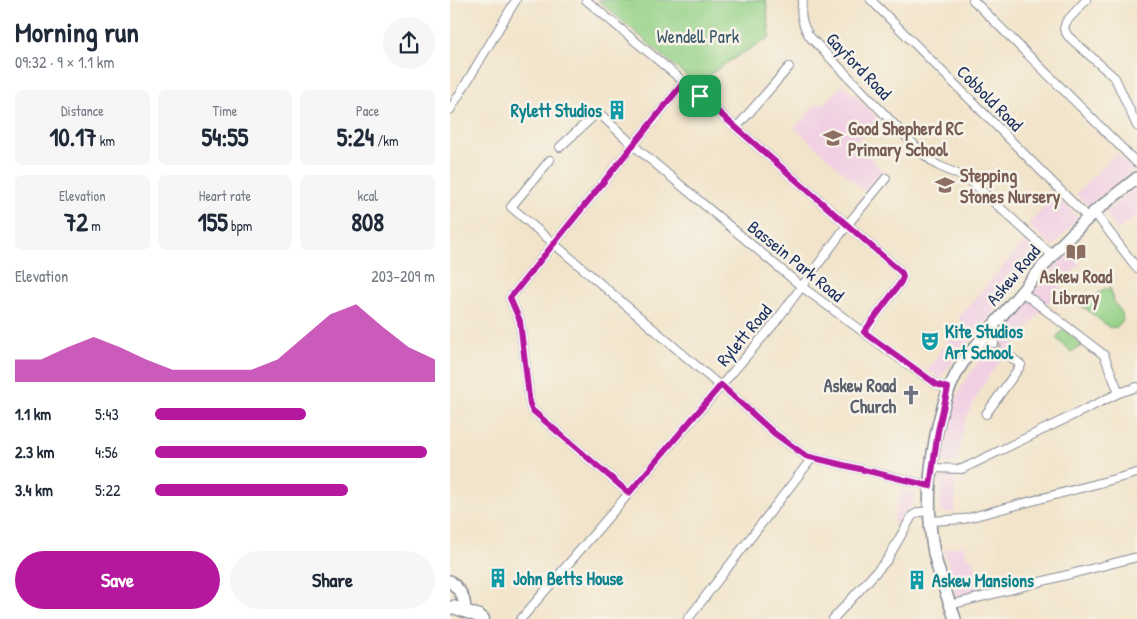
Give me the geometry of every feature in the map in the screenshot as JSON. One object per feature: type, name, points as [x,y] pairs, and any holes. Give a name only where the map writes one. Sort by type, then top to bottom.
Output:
[{"type":"main road","name":"Askew Road","points":[[955,619],[938,569],[930,516],[932,468],[948,388],[964,359],[989,339],[1022,292],[1052,255],[1091,214],[1137,178]]},
{"type":"main road","points":[[450,581],[462,594],[465,601],[464,616]]},
{"type":"main road","points":[[450,608],[454,607],[464,616],[479,616],[483,619]]},
{"type":"street","points":[[450,110],[516,0]]},
{"type":"street","points":[[586,0],[684,82],[900,271],[903,277],[901,282],[864,332]]},
{"type":"street","name":"Gayford Road","points":[[803,0],[802,20],[810,37],[917,148],[937,165],[973,183],[1052,255]]},
{"type":"street","name":"Cobbold Road","points":[[871,0],[1091,214],[1137,268]]},
{"type":"street","points":[[973,0],[1137,163]]},
{"type":"street","points":[[1086,0],[1066,22],[1064,29],[1068,36],[1115,78],[1137,126]]},
{"type":"street","points":[[736,128],[789,67]]},
{"type":"street","points":[[629,493],[532,410],[520,321],[510,298],[684,82]]},
{"type":"street","name":"Bassein Park Road","points":[[560,147],[598,112],[633,145],[802,287],[936,384],[948,388]]},
{"type":"street","points":[[550,160],[512,207],[774,433],[800,453],[812,458],[930,486]]},
{"type":"street","name":"Rylett Road","points":[[521,619],[774,324],[848,224],[886,178]]},
{"type":"street","points":[[1022,292],[1104,355],[1119,393]]},
{"type":"street","points":[[986,414],[1021,365],[1007,354]]},
{"type":"street","points":[[932,468],[962,469],[1119,393],[1137,387]]},
{"type":"street","points":[[688,619],[812,458]]},
{"type":"street","points":[[833,619],[887,560],[915,513],[964,519],[1137,473]]},
{"type":"street","points":[[950,605],[1137,558]]},
{"type":"shaded area","name":"Good Shepherd RC Primary School","points":[[844,84],[879,120],[855,142],[883,171],[865,192],[795,128],[815,105],[824,104]]},
{"type":"shaded area","points":[[1117,153],[1133,169],[1133,172],[1088,206],[1076,194]]},
{"type":"shaded area","points":[[1137,186],[1137,215],[1117,231],[1105,212]]},
{"type":"shaded area","points":[[1056,196],[1079,218],[1052,247],[1028,224]]},
{"type":"shaded area","points":[[1025,241],[1040,255],[940,378],[928,370],[961,321],[958,318]]},
{"type":"shaded area","points":[[1068,250],[1081,262],[990,374],[965,421],[957,463],[942,463],[952,410],[962,385],[999,333]]},
{"type":"shaded area","points":[[940,476],[955,476],[955,512],[940,513]]},
{"type":"shaded area","points":[[901,489],[915,492],[916,497],[900,524],[893,522]]},
{"type":"shaded area","points":[[964,545],[967,559],[973,558],[982,591],[956,598],[944,550]]},
{"type":"green space","name":"Wendell Park","points":[[598,0],[766,0],[770,37],[723,65],[697,85]]},
{"type":"green space","points":[[1110,287],[1114,302],[1122,313],[1123,320],[1116,328],[1110,328],[1081,305],[1087,298],[1089,301],[1105,288],[1107,290]]},
{"type":"green space","points":[[1063,329],[1083,345],[1071,352],[1056,338]]},
{"type":"tunnel","points":[[994,343],[1007,354]]},
{"type":"place","name":"Rylett Studios","points":[[617,110]]},
{"type":"place","name":"Good Shepherd RC Primary School","points":[[833,138]]},
{"type":"place","name":"Stepping Stones Nursery","points":[[945,185]]},
{"type":"place","name":"Askew Road Library","points":[[1076,252]]},
{"type":"place","name":"Kite Studios Art School","points":[[930,341]]},
{"type":"place","name":"Askew Road Church","points":[[911,395]]},
{"type":"place","name":"John Betts House","points":[[498,578]]},
{"type":"place","name":"Askew Mansions","points":[[917,580]]},
{"type":"route","points":[[684,82],[700,96],[902,273],[901,282],[864,332],[936,384],[948,388],[938,431],[930,486],[806,456],[774,433],[721,385],[629,493],[532,410],[520,321],[510,298],[603,180],[684,82]]}]
